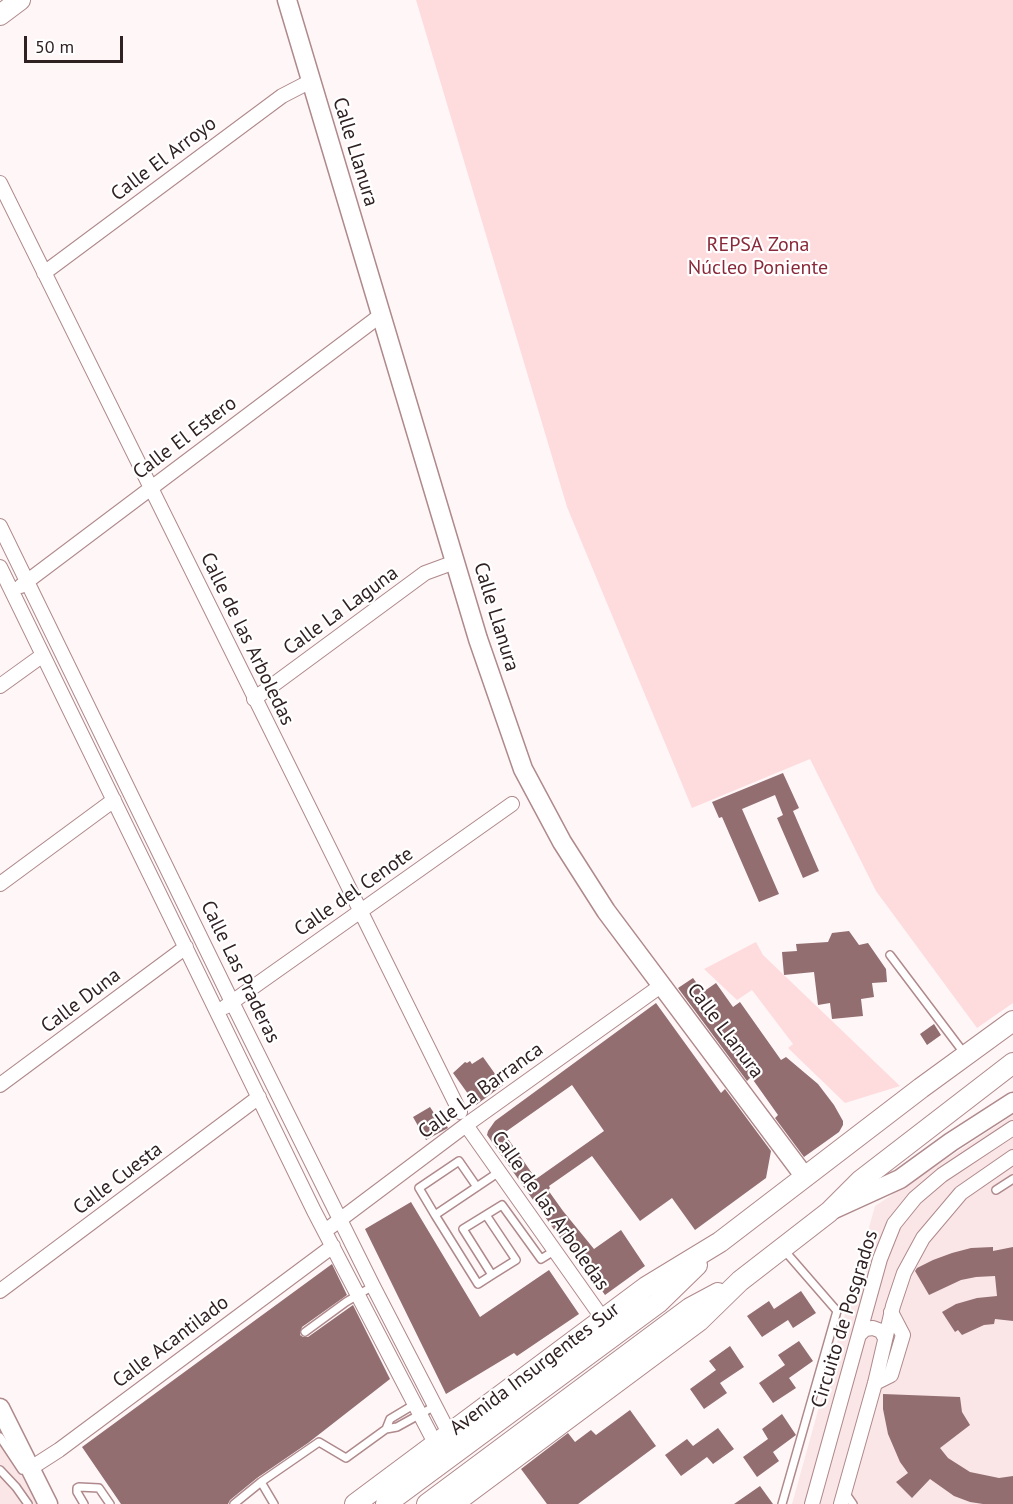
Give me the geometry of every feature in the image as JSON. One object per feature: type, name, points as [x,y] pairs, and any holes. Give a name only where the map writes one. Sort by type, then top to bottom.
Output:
[{"type":"main road","points":[[0,15],[20,0]]},
{"type":"main road","name":"Avenida Insurgentes Sur","points":[[355,1504],[646,1287],[720,1242],[1013,1022]]},
{"type":"main road","points":[[453,1504],[699,1321],[740,1281],[829,1212],[860,1181],[1013,1063]]},
{"type":"main road","name":"Avenida Insurgentes Sur","points":[[386,1504],[658,1303],[720,1242]]},
{"type":"main road","points":[[427,1504],[690,1308],[740,1281]]},
{"type":"street","name":"Calle Llanura","points":[[287,0],[455,562],[511,740],[531,788],[585,879],[805,1177]]},
{"type":"street","name":"Calle El Arroyo","points":[[44,273],[282,96],[311,81]]},
{"type":"street","name":"Calle de las Arboledas","points":[[0,183],[460,1112]]},
{"type":"street","name":"Calle El Estero","points":[[12,592],[381,315]]},
{"type":"street","name":"Calle Las Praderas","points":[[0,526],[232,1002],[435,1406],[442,1438]]},
{"type":"street","name":"Calle La Laguna","points":[[254,699],[425,573],[455,562]]},
{"type":"street","name":"Calle Las Praderas","points":[[0,567],[325,1231],[418,1409],[442,1438]]},
{"type":"street","points":[[0,686],[43,654]]},
{"type":"street","points":[[0,884],[114,800]]},
{"type":"street","name":"Calle del Cenote","points":[[217,1012],[512,804]]},
{"type":"street","name":"Calle Duna","points":[[0,1086],[186,947]]},
{"type":"street","name":"Calle La Barranca","points":[[325,1231],[466,1125],[662,984]]},
{"type":"street","name":"Calle Cuesta","points":[[0,1291],[259,1098]]},
{"type":"street","points":[[829,1212],[900,1179],[1013,1102]]},
{"type":"street","name":"Calle de las Arboledas","points":[[466,1125],[603,1319]]},
{"type":"street","name":"Circuito de Posgrados","points":[[812,1504],[880,1259],[894,1224],[915,1198],[942,1175],[1013,1128]]},
{"type":"street","points":[[843,1498],[903,1273],[923,1238],[961,1193],[1013,1157]]},
{"type":"street","name":"Calle Acantilado","points":[[31,1468],[59,1450],[333,1246]]},
{"type":"street","points":[[875,1280],[879,1297],[888,1300],[896,1295]]},
{"type":"street","points":[[875,1383],[891,1375],[903,1335],[891,1312]]},
{"type":"street","points":[[859,1335],[865,1329],[873,1328],[881,1331],[885,1338]]},
{"type":"street","points":[[0,1408],[48,1504]]},
{"type":"lane","points":[[890,955],[965,1056]]},
{"type":"lane","points":[[477,1188],[459,1161],[419,1188],[478,1284],[516,1260],[486,1215]]},
{"type":"lane","points":[[435,1215],[499,1172]]},
{"type":"lane","points":[[996,1190],[1013,1179]]},
{"type":"lane","points":[[492,1275],[463,1229],[502,1205],[541,1258],[554,1251]]},
{"type":"lane","points":[[782,1504],[837,1311],[783,1248]]},
{"type":"lane","points":[[305,1332],[373,1286]]},
{"type":"lane","points":[[402,1379],[417,1371]]},
{"type":"lane","points":[[234,1504],[261,1482],[320,1442],[346,1458],[386,1429],[390,1419],[418,1409],[435,1406]]},
{"type":"lane","points":[[0,1437],[48,1504]]},
{"type":"lane","points":[[0,1470],[28,1504]]},
{"type":"lane","points":[[261,1482],[274,1504]]},
{"type":"lane","points":[[84,1504],[76,1492],[79,1487],[99,1488],[110,1504]]},
{"type":"lane","points":[[843,1498],[853,1504]]},
{"type":"shaded area","points":[[1013,1115],[1013,1504],[792,1504],[875,1206]]},
{"type":"shaded area","points":[[0,1425],[37,1504],[0,1504]]},
{"type":"green space","name":"REPSA Zona Núcleo Poniente","points":[[416,0],[1013,0],[1013,1003],[977,1028],[876,891],[810,759],[692,808],[567,507]]},
{"type":"green space","points":[[756,942],[763,955],[900,1086],[845,1103],[788,1048],[793,1044],[752,990],[737,1000],[704,969]]},
{"type":"building","points":[[783,773],[799,808],[793,811],[819,871],[803,878],[777,818],[783,815],[775,795],[742,809],[779,894],[759,902],[722,817],[719,818],[712,802]]},
{"type":"building","points":[[849,931],[859,945],[868,943],[886,969],[887,982],[872,983],[874,997],[861,999],[863,1016],[832,1019],[830,1003],[818,1005],[814,972],[784,975],[782,952],[797,951],[796,944],[828,942],[832,933]]},
{"type":"building","points":[[693,978],[703,992],[716,983],[733,1007],[740,1002],[781,1060],[786,1057],[818,1084],[843,1121],[839,1132],[804,1157],[775,1118],[778,1115],[751,1077],[747,1081],[678,988]]},
{"type":"building","points":[[656,1003],[721,1093],[725,1089],[771,1151],[766,1178],[695,1230],[672,1198],[640,1221],[592,1156],[549,1186],[548,1190],[563,1211],[594,1249],[621,1230],[645,1266],[605,1295],[568,1242],[565,1245],[487,1135],[495,1121]],"holes":[[[572,1085],[604,1131],[536,1179],[504,1133]]]},
{"type":"building","points":[[934,1024],[941,1035],[927,1045],[920,1034]]},
{"type":"building","points":[[483,1057],[503,1085],[476,1105],[453,1073],[465,1062],[470,1061],[472,1064]]},
{"type":"building","points":[[430,1107],[436,1116],[440,1114],[448,1128],[426,1140],[413,1117]]},
{"type":"building","points":[[411,1202],[480,1317],[549,1270],[579,1314],[517,1356],[514,1353],[446,1394],[365,1229]]},
{"type":"building","points":[[993,1247],[993,1251],[1013,1247],[1013,1321],[995,1319],[994,1324],[984,1325],[962,1335],[958,1330],[955,1332],[942,1312],[956,1304],[977,1298],[997,1296],[995,1276],[961,1280],[929,1295],[915,1271],[933,1260],[952,1253],[971,1248]]},
{"type":"building","points":[[332,1264],[347,1295],[302,1327],[300,1335],[308,1337],[353,1305],[390,1379],[308,1443],[257,1478],[228,1504],[121,1504],[82,1447]]},
{"type":"building","points":[[801,1291],[816,1313],[793,1328],[788,1320],[762,1337],[747,1316],[769,1301],[774,1309]]},
{"type":"building","points":[[799,1341],[813,1361],[789,1378],[796,1388],[773,1403],[759,1383],[785,1365],[778,1355]]},
{"type":"building","points":[[730,1346],[744,1367],[720,1383],[727,1393],[704,1409],[690,1389],[716,1370],[709,1361]]},
{"type":"building","points":[[883,1394],[960,1397],[962,1412],[970,1425],[940,1448],[948,1458],[970,1472],[999,1478],[1013,1476],[1013,1504],[970,1502],[954,1496],[930,1479],[912,1498],[896,1482],[908,1473],[900,1462],[888,1434],[883,1409]]},
{"type":"building","points":[[630,1410],[656,1446],[578,1504],[547,1504],[521,1469],[568,1433],[575,1442],[591,1430],[596,1435]]},
{"type":"building","points":[[782,1414],[796,1435],[773,1452],[779,1461],[757,1477],[743,1457],[768,1439],[762,1429]]},
{"type":"building","points":[[718,1428],[734,1449],[713,1464],[707,1457],[681,1476],[665,1455],[687,1439],[693,1446]]},
{"type":"building","points":[[760,1486],[773,1504],[734,1504]]}]
